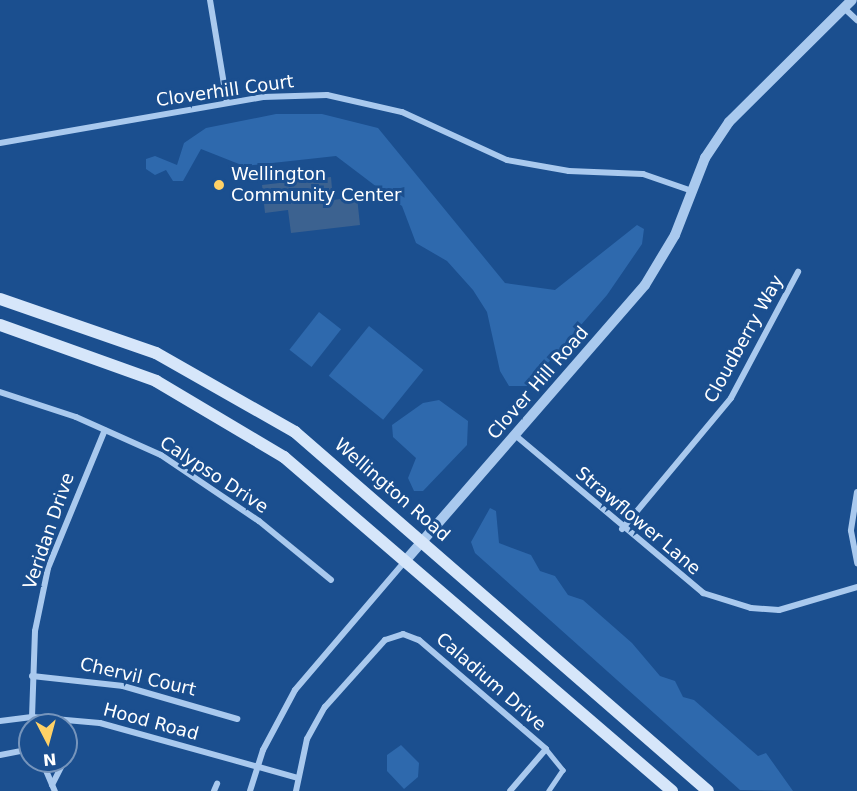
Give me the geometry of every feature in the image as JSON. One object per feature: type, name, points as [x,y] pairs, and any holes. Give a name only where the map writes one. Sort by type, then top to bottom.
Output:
[{"type":"main road","name":"Wellington Road","points":[[0,299],[97,328],[205,377],[303,438],[423,540],[708,791]]},
{"type":"main road","points":[[0,325],[88,353],[220,415],[333,494],[672,791]]},
{"type":"street","points":[[210,0],[226,103]]},
{"type":"street","name":"Clover Hill Road","points":[[250,791],[257,766],[278,719],[314,662],[406,560],[645,285],[675,235],[692,191],[729,122],[852,0]]},
{"type":"street","points":[[844,8],[857,20]]},
{"type":"street","name":"Cloverhill Court","points":[[0,143],[226,103],[301,95],[354,98],[402,112],[507,160],[538,168],[643,174],[692,191]]},
{"type":"street","name":"Cloudberry Way","points":[[622,529],[731,398],[798,272]]},
{"type":"street","name":"Calypso Drive","points":[[0,392],[105,430],[162,455],[211,487],[331,580]]},
{"type":"street","name":"Veridan Drive","points":[[32,713],[32,676],[48,568],[105,430]]},
{"type":"street","name":"Strawflower Lane","points":[[515,435],[681,580],[736,605],[791,609],[857,587]]},
{"type":"street","points":[[857,492],[851,531],[857,563]]},
{"type":"street","name":"Caladium Drive","points":[[296,791],[307,739],[325,707],[385,640],[403,634],[419,640],[546,749],[510,791]]},
{"type":"street","name":"Chervil Court","points":[[32,676],[123,686],[237,719]]},
{"type":"street","name":"Hood Road","points":[[0,721],[18,719]]},
{"type":"street","name":"Hood Road","points":[[78,721],[100,723],[257,766]]},
{"type":"street","points":[[0,756],[18,752]]},
{"type":"street","points":[[257,766],[298,778]]},
{"type":"street","points":[[47,773],[54,788]]},
{"type":"street","points":[[54,788],[60,773]]},
{"type":"lane","points":[[546,749],[563,770],[549,791]]},
{"type":"shaded area","points":[[276,114],[322,114],[378,128],[505,283],[555,290],[637,225],[644,229],[642,244],[607,295],[528,386],[509,386],[500,371],[487,312],[473,290],[447,261],[416,243],[402,206],[336,156],[244,166],[201,149],[183,181],[173,181],[166,170],[155,175],[146,169],[146,159],[155,156],[177,165],[184,143],[206,128]]},
{"type":"shaded area","points":[[331,177],[333,200],[357,197],[360,225],[291,233],[288,210],[265,213],[262,185]]},
{"type":"shaded area","points":[[319,312],[341,329],[312,367],[289,350]]},
{"type":"shaded area","points":[[369,326],[423,370],[383,420],[329,376]]},
{"type":"shaded area","points":[[439,400],[468,421],[467,445],[423,491],[414,491],[408,478],[416,458],[393,437],[392,425],[423,403]]},
{"type":"shaded area","points":[[490,508],[496,511],[499,543],[531,555],[540,571],[555,576],[568,595],[583,600],[632,643],[660,676],[675,681],[683,697],[694,700],[758,756],[766,753],[793,791],[740,790],[475,553],[471,542]]},
{"type":"shaded area","points":[[401,745],[419,763],[418,777],[404,789],[387,771],[387,755]]},
{"type":"place","name":"Wellington Community Center","points":[[219,185]]}]
